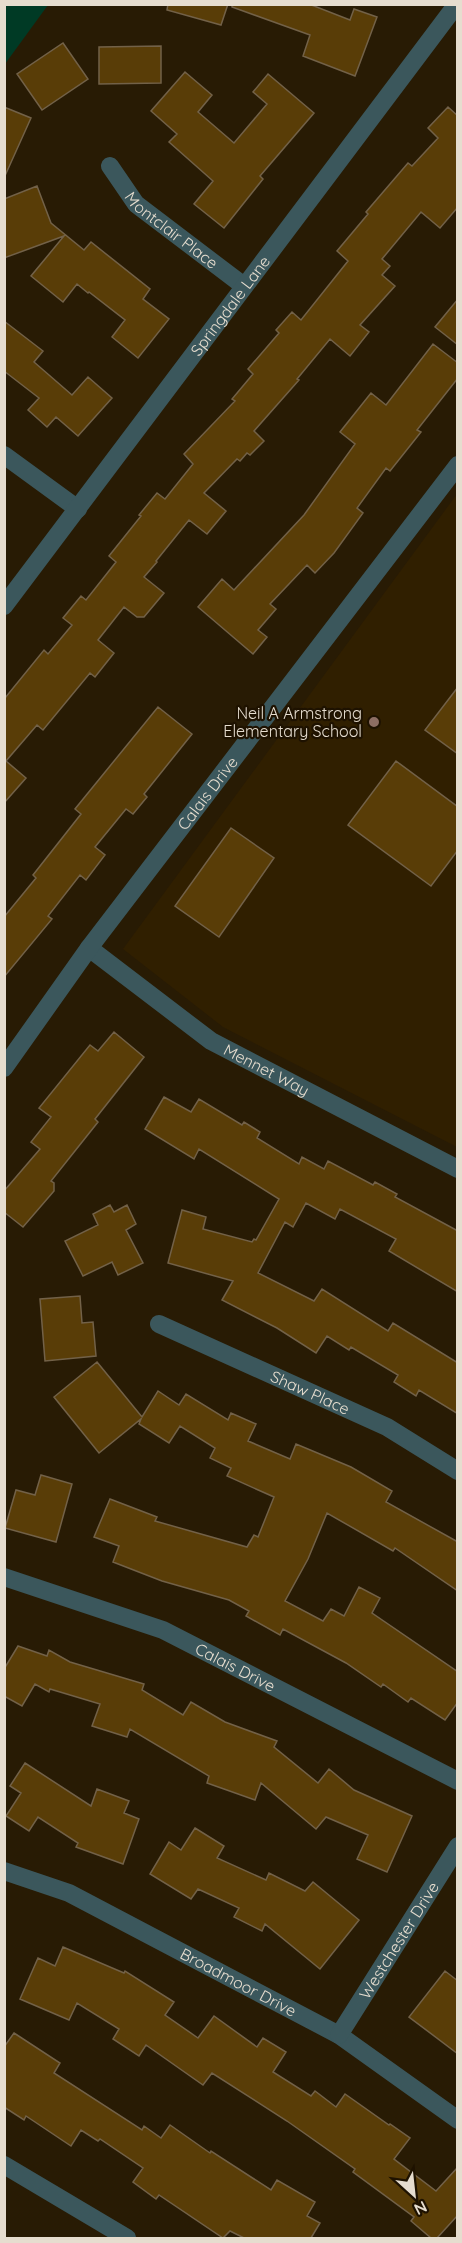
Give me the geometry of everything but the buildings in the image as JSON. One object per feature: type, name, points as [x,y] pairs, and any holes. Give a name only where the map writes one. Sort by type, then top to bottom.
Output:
[{"type":"street","name":"Springdale Lane","points":[[4,606],[457,4]]},
{"type":"street","name":"Montclair Place","points":[[110,166],[136,204],[244,286]]},
{"type":"street","points":[[4,455],[78,509]]},
{"type":"street","name":"Calais Drive","points":[[4,1068],[89,948],[458,465]]},
{"type":"street","name":"Mennet Way","points":[[89,948],[211,1041],[458,1169]]},
{"type":"street","name":"Shaw Place","points":[[159,1324],[387,1427],[458,1471]]},
{"type":"street","name":"Calais Drive","points":[[4,1577],[163,1630],[458,1781]]},
{"type":"street","name":"Westchester Drive","points":[[339,2035],[458,1845]]},
{"type":"street","name":"Broadmoor Drive","points":[[5,1873],[69,1893],[339,2035],[458,2120]]},
{"type":"street","points":[[4,2165],[128,2238]]},
{"type":"shaded area","name":"Neil A Armstrong Elementary School","points":[[457,494],[457,1147],[223,1027],[123,949]]},
{"type":"green space","points":[[4,5],[48,5],[5,64]]},
{"type":"place","name":"Neil A Armstrong Elementary School","points":[[374,722]]}]
